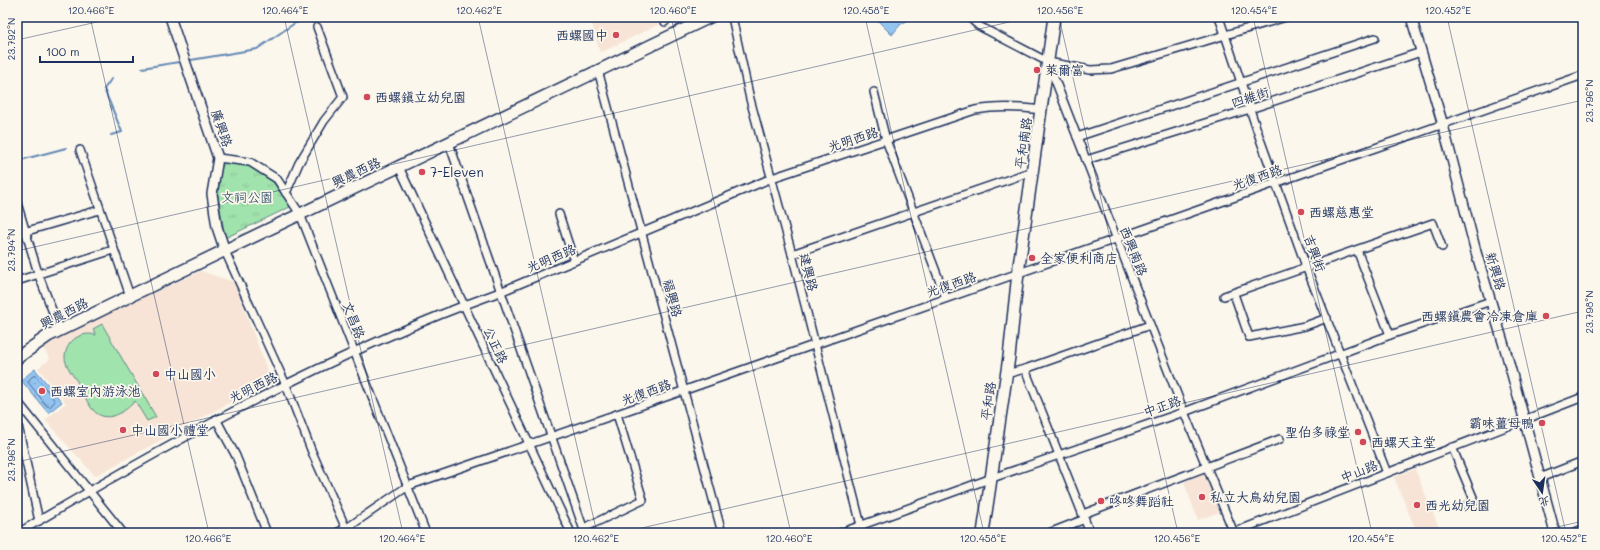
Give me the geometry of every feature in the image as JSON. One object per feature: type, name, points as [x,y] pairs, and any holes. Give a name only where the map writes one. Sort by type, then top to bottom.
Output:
[{"type":"main road","name":"興農西路","points":[[17,358],[48,336],[449,143],[470,131],[710,17]]},
{"type":"main road","name":"平和南路","points":[[1018,273],[1054,17]]},
{"type":"main road","name":"平和路","points":[[984,533],[1018,273]]},
{"type":"street","name":"廣興路","points":[[170,17],[218,158],[212,194],[217,227],[225,251]]},
{"type":"street","name":"建興路","points":[[732,17],[750,99],[792,254],[862,529]]},
{"type":"street","points":[[969,17],[979,26],[1048,62],[1090,70],[1111,69],[1225,37],[1286,17]]},
{"type":"street","name":"吉興街","points":[[1219,17],[1307,268],[1387,473]]},
{"type":"street","name":"新興路","points":[[1411,17],[1443,125],[1555,533]]},
{"type":"street","points":[[286,193],[299,163],[324,121],[343,97],[317,28]]},
{"type":"street","points":[[1077,137],[1375,38]]},
{"type":"street","name":"四維街","points":[[1086,160],[1250,109],[1421,52]]},
{"type":"street","name":"西興南路","points":[[1048,62],[1184,412],[1234,533]]},
{"type":"street","name":"福興路","points":[[598,70],[685,390],[722,533]]},
{"type":"street","name":"光復西路","points":[[336,533],[348,531],[408,486],[1583,75]]},
{"type":"street","points":[[874,92],[886,140],[946,298]]},
{"type":"street","name":"光明西路","points":[[18,533],[89,490],[216,419],[354,351],[463,305],[500,292],[772,178],[975,110],[1007,106],[1042,110]]},
{"type":"street","points":[[449,143],[500,292],[585,530],[643,500],[617,414]]},
{"type":"street","points":[[80,150],[99,210],[130,296]]},
{"type":"street","name":"文昌路","points":[[218,158],[250,162],[277,179],[300,214],[426,533]]},
{"type":"street","name":"公正路","points":[[399,167],[571,533]]},
{"type":"street","points":[[792,254],[1033,171]]},
{"type":"street","points":[[17,203],[38,273],[60,331]]},
{"type":"street","points":[[17,234],[99,210]]},
{"type":"street","points":[[558,214],[574,261]]},
{"type":"street","points":[[1224,296],[1234,294],[1434,223],[1442,247]]},
{"type":"street","points":[[17,281],[38,273],[114,250]]},
{"type":"street","points":[[1357,250],[1390,335]]},
{"type":"street","points":[[225,251],[286,385],[312,452],[348,531]]},
{"type":"street","points":[[1234,294],[1249,336],[1305,326],[1327,318]]},
{"type":"street","name":"中正路","points":[[840,533],[862,529],[992,478],[1184,412],[1390,335],[1491,301]]},
{"type":"street","points":[[1006,374],[1025,369],[1150,325]]},
{"type":"street","points":[[1025,369],[1060,454],[1090,533]]},
{"type":"street","name":"中山路","points":[[1234,533],[1583,397]]},
{"type":"street","points":[[17,401],[123,533]]},
{"type":"street","points":[[25,412],[17,420],[39,520]]},
{"type":"street","points":[[216,419],[236,456],[267,533]]},
{"type":"street","points":[[1049,533],[1084,517],[1280,439]]},
{"type":"street","points":[[1452,447],[1475,502],[1466,506]]},
{"type":"street","points":[[1540,478],[1583,461]]},
{"type":"street","points":[[1573,533],[1583,529]]},
{"type":"shaded area","name":"西螺國中","points":[[590,17],[674,17],[600,53]]},
{"type":"shaded area","name":"中山國小","points":[[201,271],[234,282],[271,380],[95,476],[45,420],[66,403],[38,368],[50,359],[41,345]]},
{"type":"shaded area","name":"西光幼兒園","points":[[1415,469],[1441,533],[1417,533],[1394,477]]},
{"type":"shaded area","name":"私立大鳥幼兒園","points":[[1205,473],[1219,512],[1198,520],[1184,482]]},
{"type":"green space","name":"文祠公園","points":[[221,162],[248,166],[273,182],[290,207],[225,238],[218,196]]},
{"type":"green space","points":[[102,324],[156,417],[147,421],[135,401],[121,413],[110,417],[98,414],[89,404],[68,367],[65,356],[66,350],[72,341],[85,334],[96,335],[93,329]]},
{"type":"water","points":[[874,17],[913,17],[900,25],[892,35]]},
{"type":"water","name":"西螺室內游泳池","points":[[35,369],[62,402],[48,413],[21,380]]},
{"type":"waterway","points":[[191,60],[257,49],[295,23],[315,17]]},
{"type":"waterway","points":[[142,68],[179,62]]},
{"type":"waterway","points":[[111,135],[122,132],[104,89],[112,78]]},
{"type":"waterway","points":[[17,161],[66,148]]},
{"type":"place","name":"西螺國中","points":[[616,35]]},
{"type":"place","name":"萊爾富","points":[[1037,70]]},
{"type":"place","name":"西螺鎮立幼兒園","points":[[367,97]]},
{"type":"place","name":"7-Eleven","points":[[422,172]]},
{"type":"place","name":"西螺慈惠堂","points":[[1301,212]]},
{"type":"place","name":"全家便利商店","points":[[1032,258]]},
{"type":"place","name":"西螺鎮農會冷凍倉庫","points":[[1546,316]]},
{"type":"place","name":"中山國小","points":[[156,374]]},
{"type":"place","name":"西螺室內游泳池","points":[[42,391]]},
{"type":"place","name":"霸味薑母鴨","points":[[1542,423]]},
{"type":"place","name":"中山國小禮堂","points":[[123,430]]},
{"type":"place","name":"聖伯多祿堂","points":[[1358,432]]},
{"type":"place","name":"西螺天主堂","points":[[1363,442]]},
{"type":"place","name":"私立大鳥幼兒園","points":[[1202,497]]},
{"type":"place","name":"咚咚舞蹈社","points":[[1101,501]]},
{"type":"place","name":"西光幼兒園","points":[[1417,505]]}]
